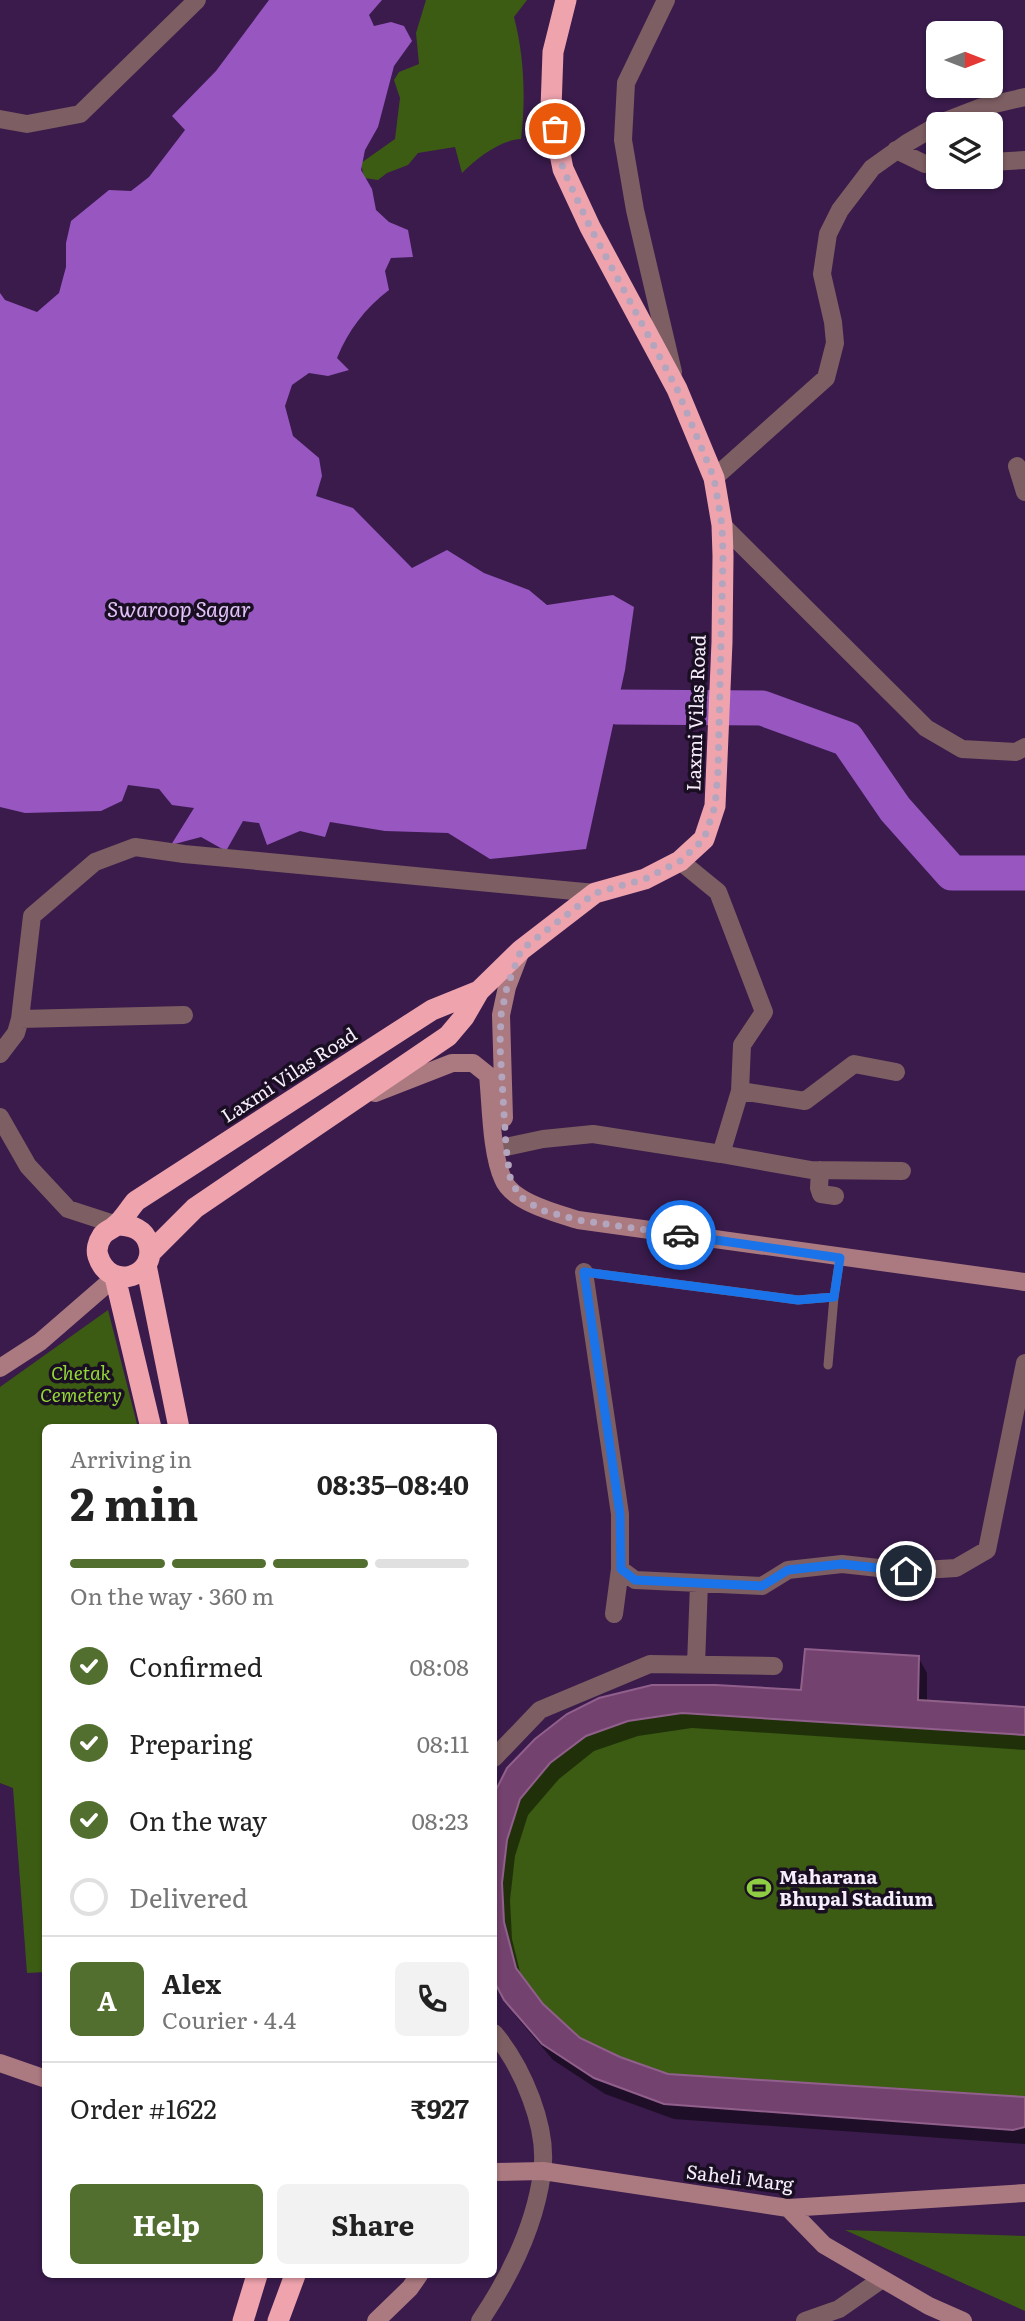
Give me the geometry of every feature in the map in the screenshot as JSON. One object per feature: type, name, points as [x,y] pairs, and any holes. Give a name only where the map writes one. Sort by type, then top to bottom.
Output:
[{"type":"highway","name":"Laxmi Vilas Road","points":[[150,1424],[115,1277],[102,1267],[97,1250],[103,1234],[117,1225],[136,1201],[198,1160],[432,1010],[479,991],[521,950],[595,893],[645,879],[680,861],[704,839],[715,806],[723,556],[722,525],[714,478],[677,389],[590,227],[563,169],[551,108],[554,52],[566,0]]},
{"type":"highway","points":[[115,1277],[127,1278],[138,1273],[195,1208],[448,1036],[464,1017],[479,991]]},
{"type":"highway","points":[[117,1225],[129,1225],[140,1231],[148,1240],[148,1259],[178,1424]]},
{"type":"highway","points":[[243,2321],[256,2278]]},
{"type":"highway","points":[[278,2321],[294,2278]]},
{"type":"street","points":[[0,119],[27,124],[80,114],[197,0]]},
{"type":"street","points":[[666,0],[626,83],[623,140],[635,210],[677,389]]},
{"type":"street","points":[[969,112],[1025,97]]},
{"type":"street","points":[[714,478],[826,378],[835,343],[822,274],[828,234],[840,210],[872,168],[926,131]]},
{"type":"street","points":[[896,150],[926,164]]},
{"type":"street","points":[[1003,161],[1025,160]]},
{"type":"street","points":[[1017,466],[1025,492]]},
{"type":"street","points":[[722,525],[926,728],[962,749],[1016,752],[1025,747]]},
{"type":"street","points":[[0,1054],[16,1033],[32,916],[95,862],[135,847],[198,856],[595,893]]},
{"type":"street","points":[[680,861],[718,892],[764,1012],[742,1045],[740,1091],[721,1154]]},
{"type":"street","points":[[519,1196],[510,1177],[506,1147],[500,1046],[501,1015],[507,987],[521,950]]},
{"type":"street","points":[[19,1019],[184,1015]]},
{"type":"street","points":[[348,1104],[452,1063],[472,1063],[488,1075],[495,1146],[503,1181],[519,1196],[541,1210],[578,1220],[1025,1282]]},
{"type":"street","points":[[740,1091],[805,1101],[854,1064],[896,1072]]},
{"type":"street","points":[[0,1116],[28,1166],[68,1209],[117,1225]]},
{"type":"street","points":[[506,1147],[543,1139],[593,1134],[820,1170],[902,1171]]},
{"type":"street","points":[[820,1170],[821,1194],[835,1196]]},
{"type":"street","points":[[584,1272],[620,1514],[621,1569],[614,1614]]},
{"type":"street","points":[[0,1368],[40,1342],[115,1277]]},
{"type":"street","points":[[621,1569],[635,1580],[762,1586],[788,1570],[842,1564],[906,1571],[956,1568],[987,1550],[1025,1363]]},
{"type":"street","points":[[696,1665],[699,1583]]},
{"type":"street","points":[[497,1755],[541,1710],[650,1664],[774,1666]]},
{"type":"street","points":[[480,2321],[497,2295],[526,2234],[543,2171],[542,2142],[535,2112],[512,2060],[497,2038]]},
{"type":"street","points":[[0,2063],[42,2078]]},
{"type":"street","name":"Saheli Marg","points":[[497,2172],[543,2171],[788,2208],[1025,2193]]},
{"type":"street","points":[[788,2208],[824,2245],[929,2306],[963,2321]]},
{"type":"street","points":[[376,2321],[417,2278]]},
{"type":"street","points":[[804,2321],[839,2309],[882,2279]]},
{"type":"lane","points":[[828,1365],[840,1258]]},
{"type":"lane","points":[[584,1272],[798,1300],[834,1297]]},
{"type":"green space","points":[[426,0],[527,0],[514,17],[523,77],[521,139],[497,146],[462,173],[455,147],[418,153],[408,165],[387,173],[378,180],[364,178],[361,163],[395,139],[400,98],[394,80],[399,72],[419,64],[416,33]]},
{"type":"green space","name":"Chetak Cemetery","points":[[108,1310],[137,1424],[42,1424],[42,1972],[27,1973],[13,1788],[0,1783],[0,1387]]},
{"type":"green space","name":"Maharana Bhupal Stadium","points":[[805,1649],[919,1656],[919,1699],[1025,1707],[1025,2127],[1013,2130],[664,2104],[594,2078],[542,2044],[504,2000],[497,1987],[497,1789],[507,1772],[539,1735],[558,1721],[601,1699],[650,1686],[730,1686],[800,1690]]},
{"type":"green space","points":[[845,2230],[1025,2236],[1025,2311]]},
{"type":"water","name":"Swaroop Sagar","points":[[269,0],[382,0],[369,15],[374,26],[391,22],[404,26],[412,41],[394,66],[378,127],[365,150],[361,170],[372,189],[376,210],[389,222],[408,230],[413,257],[391,258],[385,271],[389,290],[372,304],[358,321],[337,358],[349,370],[328,376],[309,373],[292,385],[285,406],[293,436],[319,458],[322,476],[316,496],[353,508],[412,568],[447,550],[484,573],[529,590],[547,605],[613,595],[634,607],[625,670],[586,849],[490,859],[448,833],[385,831],[330,822],[325,837],[300,831],[267,845],[259,823],[243,821],[226,851],[201,837],[171,845],[194,808],[172,805],[159,789],[128,785],[122,801],[101,811],[25,813],[0,807],[0,293],[5,300],[37,312],[59,293],[66,267],[66,243],[71,221],[109,190],[131,191],[149,177],[185,130],[172,116],[216,71]]},
{"type":"building","points":[[805,1649],[919,1656],[918,1700],[1025,1707],[1025,1735],[682,1713],[628,1721],[586,1736],[550,1763],[520,1799],[507,1840],[502,1883],[504,1922],[516,1968],[543,2004],[580,2038],[620,2057],[668,2074],[1025,2097],[1025,2127],[1013,2130],[664,2104],[594,2078],[542,2044],[504,2000],[497,1987],[497,1788],[507,1768],[535,1739],[567,1714],[599,1698],[652,1685],[716,1685],[801,1690]]},
{"type":"waterway","points":[[616,707],[762,708],[847,739],[895,809],[952,873],[1025,873]]},
{"type":"way so far","points":[[555,129],[563,169],[590,227],[677,389],[714,478],[722,525],[723,556],[718,772],[715,806],[704,839],[680,861],[645,879],[595,893],[521,950],[507,987],[501,1015],[500,1046],[506,1147],[510,1177],[519,1196],[541,1210],[578,1220],[681,1235]]},
{"type":"place","name":"Maharana Bhupal Stadium","points":[[759,1888]]},
{"type":"route","points":[[681,1235],[840,1258],[834,1297],[798,1300],[584,1272],[620,1514],[621,1569],[635,1580],[762,1586],[788,1570],[842,1564],[906,1571]]}]
